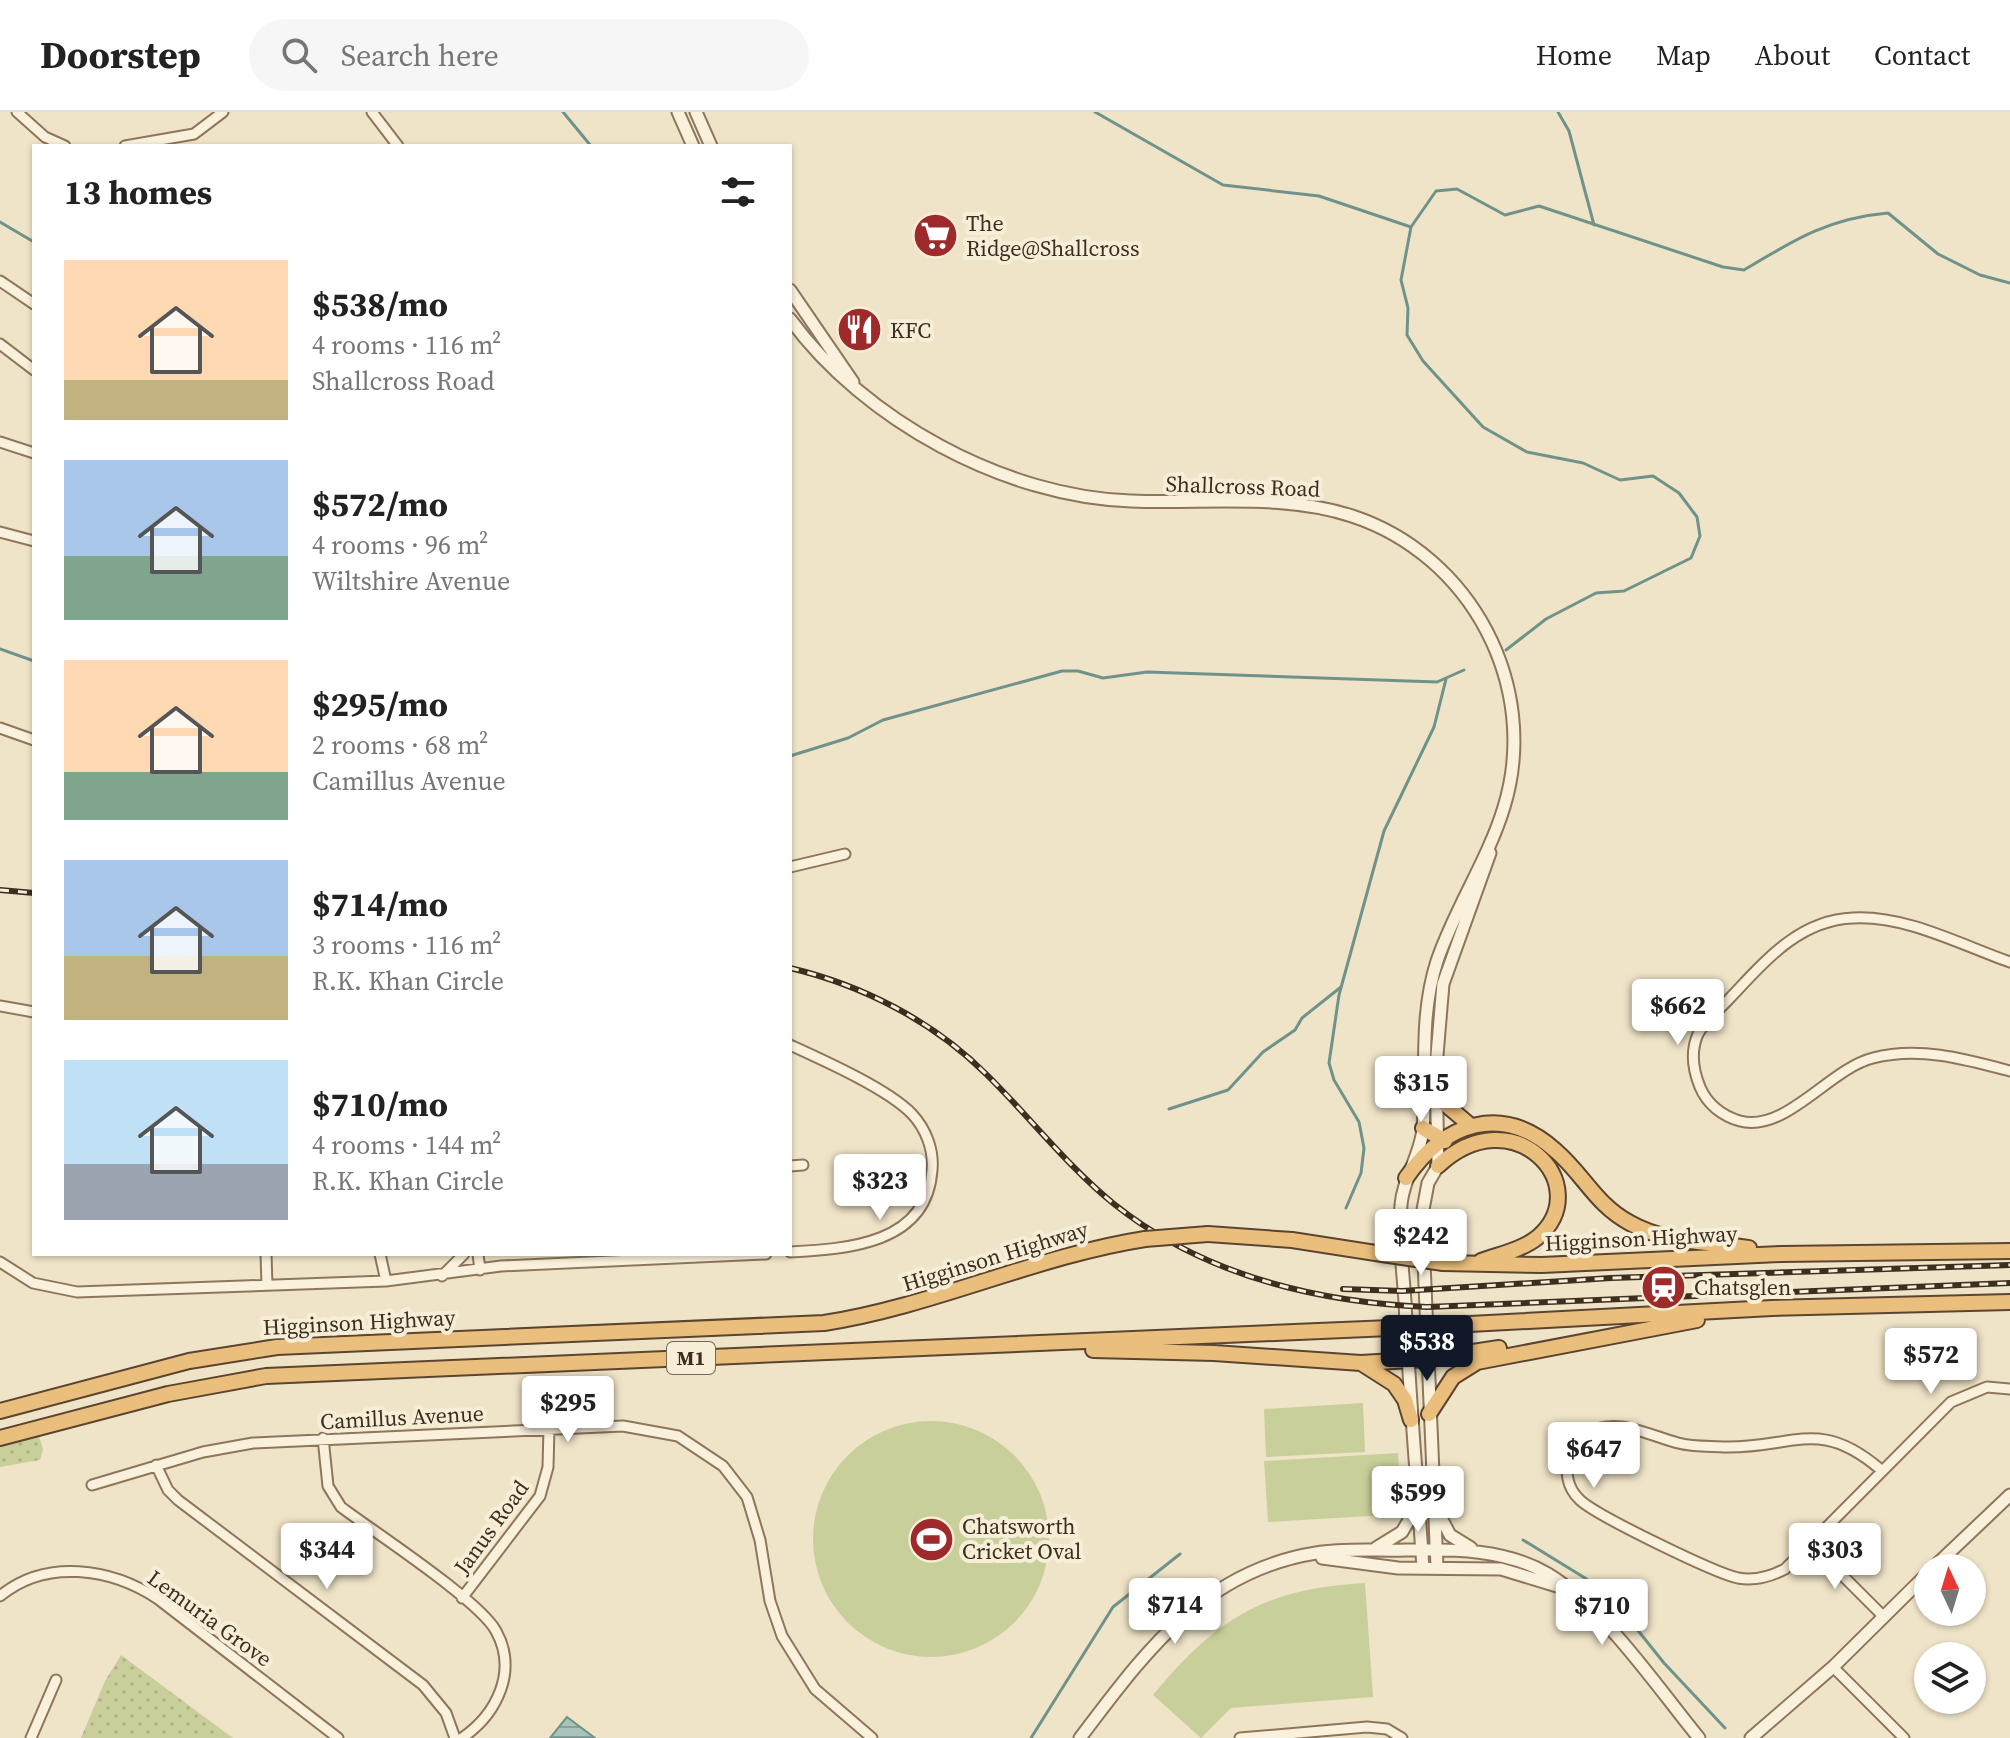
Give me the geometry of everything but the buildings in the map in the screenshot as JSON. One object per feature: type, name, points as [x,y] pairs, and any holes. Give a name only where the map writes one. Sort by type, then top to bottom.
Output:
[{"type":"highway","points":[[1438,1098],[1471,1126]]},
{"type":"highway","points":[[1406,1178],[1426,1150],[1439,1140],[1471,1126],[1501,1124],[1534,1135],[1555,1150],[1606,1207],[1656,1235],[1781,1254]]},
{"type":"highway","points":[[1423,1128],[1439,1140],[1473,1143],[1506,1139],[1527,1147],[1550,1169],[1556,1196],[1552,1216],[1540,1235],[1520,1248],[1473,1264]]},
{"type":"highway","points":[[1438,1166],[1473,1143]]},
{"type":"highway","name":"Higginson Highway","points":[[0,1411],[189,1361],[277,1347],[824,1323],[880,1313],[1076,1254],[1145,1239],[1208,1234],[1292,1240],[1443,1263],[1542,1265],[1781,1254],[2010,1251]]},
{"type":"highway","name":"M1","points":[[0,1438],[168,1394],[266,1376],[1390,1328],[1772,1308],[2010,1302]]},
{"type":"highway","points":[[1429,1414],[1453,1377],[1477,1362],[1591,1338],[1772,1308]]},
{"type":"highway","points":[[972,1346],[1214,1353],[1361,1363],[1427,1359],[1552,1340],[1591,1338]]},
{"type":"highway","points":[[1361,1363],[1394,1384],[1405,1400],[1411,1420]]},
{"type":"street","points":[[17,112],[45,137],[61,144]]},
{"type":"street","points":[[136,144],[194,134],[223,112]]},
{"type":"street","points":[[372,112],[396,144]]},
{"type":"street","points":[[678,112],[692,144]]},
{"type":"street","points":[[696,112],[710,144]]},
{"type":"street","points":[[0,281],[32,303]]},
{"type":"street","name":"Shallcross Road","points":[[792,293],[856,385]]},
{"type":"street","name":"Shallcross Road","points":[[792,322],[820,358],[856,385],[930,440],[990,469],[1038,486],[1125,501],[1314,506],[1374,523],[1427,556],[1459,588],[1478,613],[1498,654],[1509,690],[1514,733],[1513,765],[1487,866],[1443,984],[1438,1166],[1428,1183],[1422,1215],[1437,1567]]},
{"type":"street","points":[[0,344],[32,368]]},
{"type":"street","points":[[1,445],[32,453]]},
{"type":"street","points":[[0,532],[32,540]]},
{"type":"street","points":[[0,729],[32,739]]},
{"type":"street","name":"Shallcross Road","points":[[1423,1568],[1411,1420],[1400,1208],[1406,1178],[1423,1128],[1422,1048],[1431,984],[1449,930],[1492,841]]},
{"type":"street","points":[[792,867],[845,854]]},
{"type":"street","points":[[2010,962],[1885,920],[1852,918],[1829,921],[1794,936],[1768,957],[1699,1033],[1692,1060],[1705,1098],[1722,1114],[1753,1123],[1779,1115],[1838,1073],[1873,1058],[1936,1054],[2010,1071]]},
{"type":"street","points":[[0,1006],[32,1012]]},
{"type":"street","points":[[792,1046],[906,1108],[928,1139],[933,1164],[923,1204],[896,1232],[863,1244],[792,1252]]},
{"type":"street","points":[[792,1166],[803,1165]]},
{"type":"street","points":[[266,1256],[267,1285]]},
{"type":"street","points":[[380,1256],[386,1281]]},
{"type":"street","points":[[442,1276],[462,1256]]},
{"type":"street","points":[[478,1256],[480,1270]]},
{"type":"street","points":[[538,1256],[539,1265]]},
{"type":"street","points":[[0,1262],[33,1283],[77,1292],[386,1281],[539,1265],[699,1256]]},
{"type":"street","points":[[1880,1469],[1845,1443],[1830,1439],[1785,1439],[1738,1447],[1692,1446],[1617,1427],[1586,1434],[1578,1441],[1569,1458],[1572,1488],[1591,1509],[1722,1573],[1755,1579],[1772,1576],[1785,1569],[1880,1469],[1951,1402],[1987,1387],[2010,1389]]},
{"type":"street","name":"Camillus Avenue","points":[[92,1485],[231,1446],[323,1438],[549,1428],[623,1426],[663,1431],[693,1444],[723,1466],[747,1497],[753,1513],[770,1601],[788,1649],[815,1689],[872,1738]]},
{"type":"street","name":"Janus Road","points":[[462,1598],[540,1496],[548,1467],[549,1428]]},
{"type":"street","points":[[323,1438],[328,1486],[341,1507],[462,1598],[495,1630],[505,1659],[500,1696],[478,1727],[462,1738]]},
{"type":"street","points":[[156,1465],[168,1490],[178,1500],[423,1685],[446,1713],[455,1738]]},
{"type":"street","points":[[1948,1554],[2010,1495]]},
{"type":"street","points":[[1434,1500],[1450,1535],[1478,1552]]},
{"type":"street","points":[[1368,1551],[1395,1538],[1417,1507]]},
{"type":"street","points":[[1809,1542],[1884,1617]]},
{"type":"street","points":[[1080,1738],[1147,1651],[1182,1614],[1228,1584],[1300,1557],[1324,1552],[1421,1549],[1478,1552],[1546,1572],[1615,1635],[1699,1738]]},
{"type":"street","points":[[1300,1557],[1423,1568],[1512,1570],[1572,1593]]},
{"type":"street","name":"Lemuria Grove","points":[[0,1596],[22,1582],[57,1572],[93,1572],[132,1584],[158,1599],[338,1738]]},
{"type":"street","points":[[1751,1738],[1833,1667],[1914,1587]]},
{"type":"street","points":[[1833,1667],[1904,1738]]},
{"type":"street","points":[[31,1738],[56,1680]]},
{"type":"street","points":[[1763,1738],[1786,1710]]},
{"type":"street","points":[[1240,1738],[1367,1727],[1387,1729],[1402,1738]]},
{"type":"green space","points":[[1363,1403],[1365,1452],[1266,1457],[1264,1409]]},
{"type":"green space","name":"Chatsworth Cricket Oval","points":[[931,1421],[954,1423],[976,1430],[997,1441],[1014,1456],[1029,1473],[1040,1494],[1047,1516],[1047,1562],[1040,1584],[1029,1605],[1014,1622],[997,1637],[976,1648],[954,1655],[931,1657],[908,1655],[886,1648],[865,1637],[848,1622],[833,1605],[822,1584],[815,1562],[813,1539],[815,1516],[822,1494],[833,1473],[848,1456],[865,1441],[886,1430],[908,1423]]},
{"type":"green space","points":[[37,1430],[43,1449],[40,1460],[0,1467],[0,1440]]},
{"type":"green space","points":[[1398,1453],[1402,1514],[1268,1522],[1264,1461]]},
{"type":"green space","points":[[1365,1583],[1373,1697],[1231,1708],[1201,1738],[1153,1695],[1199,1646],[1245,1612],[1299,1592]]},
{"type":"green space","points":[[121,1655],[233,1738],[81,1738],[105,1681]]},
{"type":"water","points":[[567,1717],[595,1738],[550,1738]]},
{"type":"waterway","points":[[563,112],[589,144]]},
{"type":"waterway","points":[[1095,112],[1223,185],[1319,196],[1411,227]]},
{"type":"waterway","points":[[1558,112],[1569,131],[1594,225]]},
{"type":"waterway","points":[[1506,650],[1546,619],[1596,593],[1624,591],[1691,558],[1700,536],[1697,517],[1679,493],[1653,476],[1620,480],[1583,463],[1527,452],[1483,427],[1423,361],[1407,335],[1408,308],[1401,280],[1411,227],[1436,191],[1457,189],[1505,215],[1539,206],[1723,267],[1744,270],[1796,240],[1830,225],[1888,213],[1938,254],[1980,275],[2010,283]]},
{"type":"waterway","points":[[0,222],[32,241]]},
{"type":"waterway","points":[[0,649],[32,660]]},
{"type":"waterway","points":[[792,755],[848,738],[883,720],[1062,671],[1078,671],[1103,678],[1147,672],[1437,682],[1464,670]]},
{"type":"waterway","points":[[1346,1208],[1361,1173],[1364,1148],[1359,1122],[1334,1080],[1329,1063],[1339,995],[1384,831],[1434,727],[1446,679]]},
{"type":"waterway","points":[[1169,1109],[1228,1090],[1263,1052],[1295,1030],[1302,1018],[1341,987]]},
{"type":"waterway","points":[[1523,1540],[1585,1578],[1616,1603],[1664,1663],[1725,1728]]},
{"type":"waterway","points":[[1031,1738],[1113,1607],[1180,1554]]},
{"type":"railway","points":[[0,890],[32,893]]},
{"type":"railway","points":[[792,969],[870,995],[943,1037],[986,1074],[1097,1189],[1148,1229],[1223,1266],[1303,1291],[1344,1299],[1427,1307],[2010,1283]]},
{"type":"railway","points":[[1343,1289],[1402,1291],[1611,1278],[2010,1265]]},
{"type":"place","name":"The Ridge@Shallcross","points":[[935,236]]},
{"type":"place","name":"KFC","points":[[859,330]]},
{"type":"place","name":"Chatsglen","points":[[1663,1287]]},
{"type":"place","name":"Chatsworth Cricket Oval","points":[[931,1539]]}]
